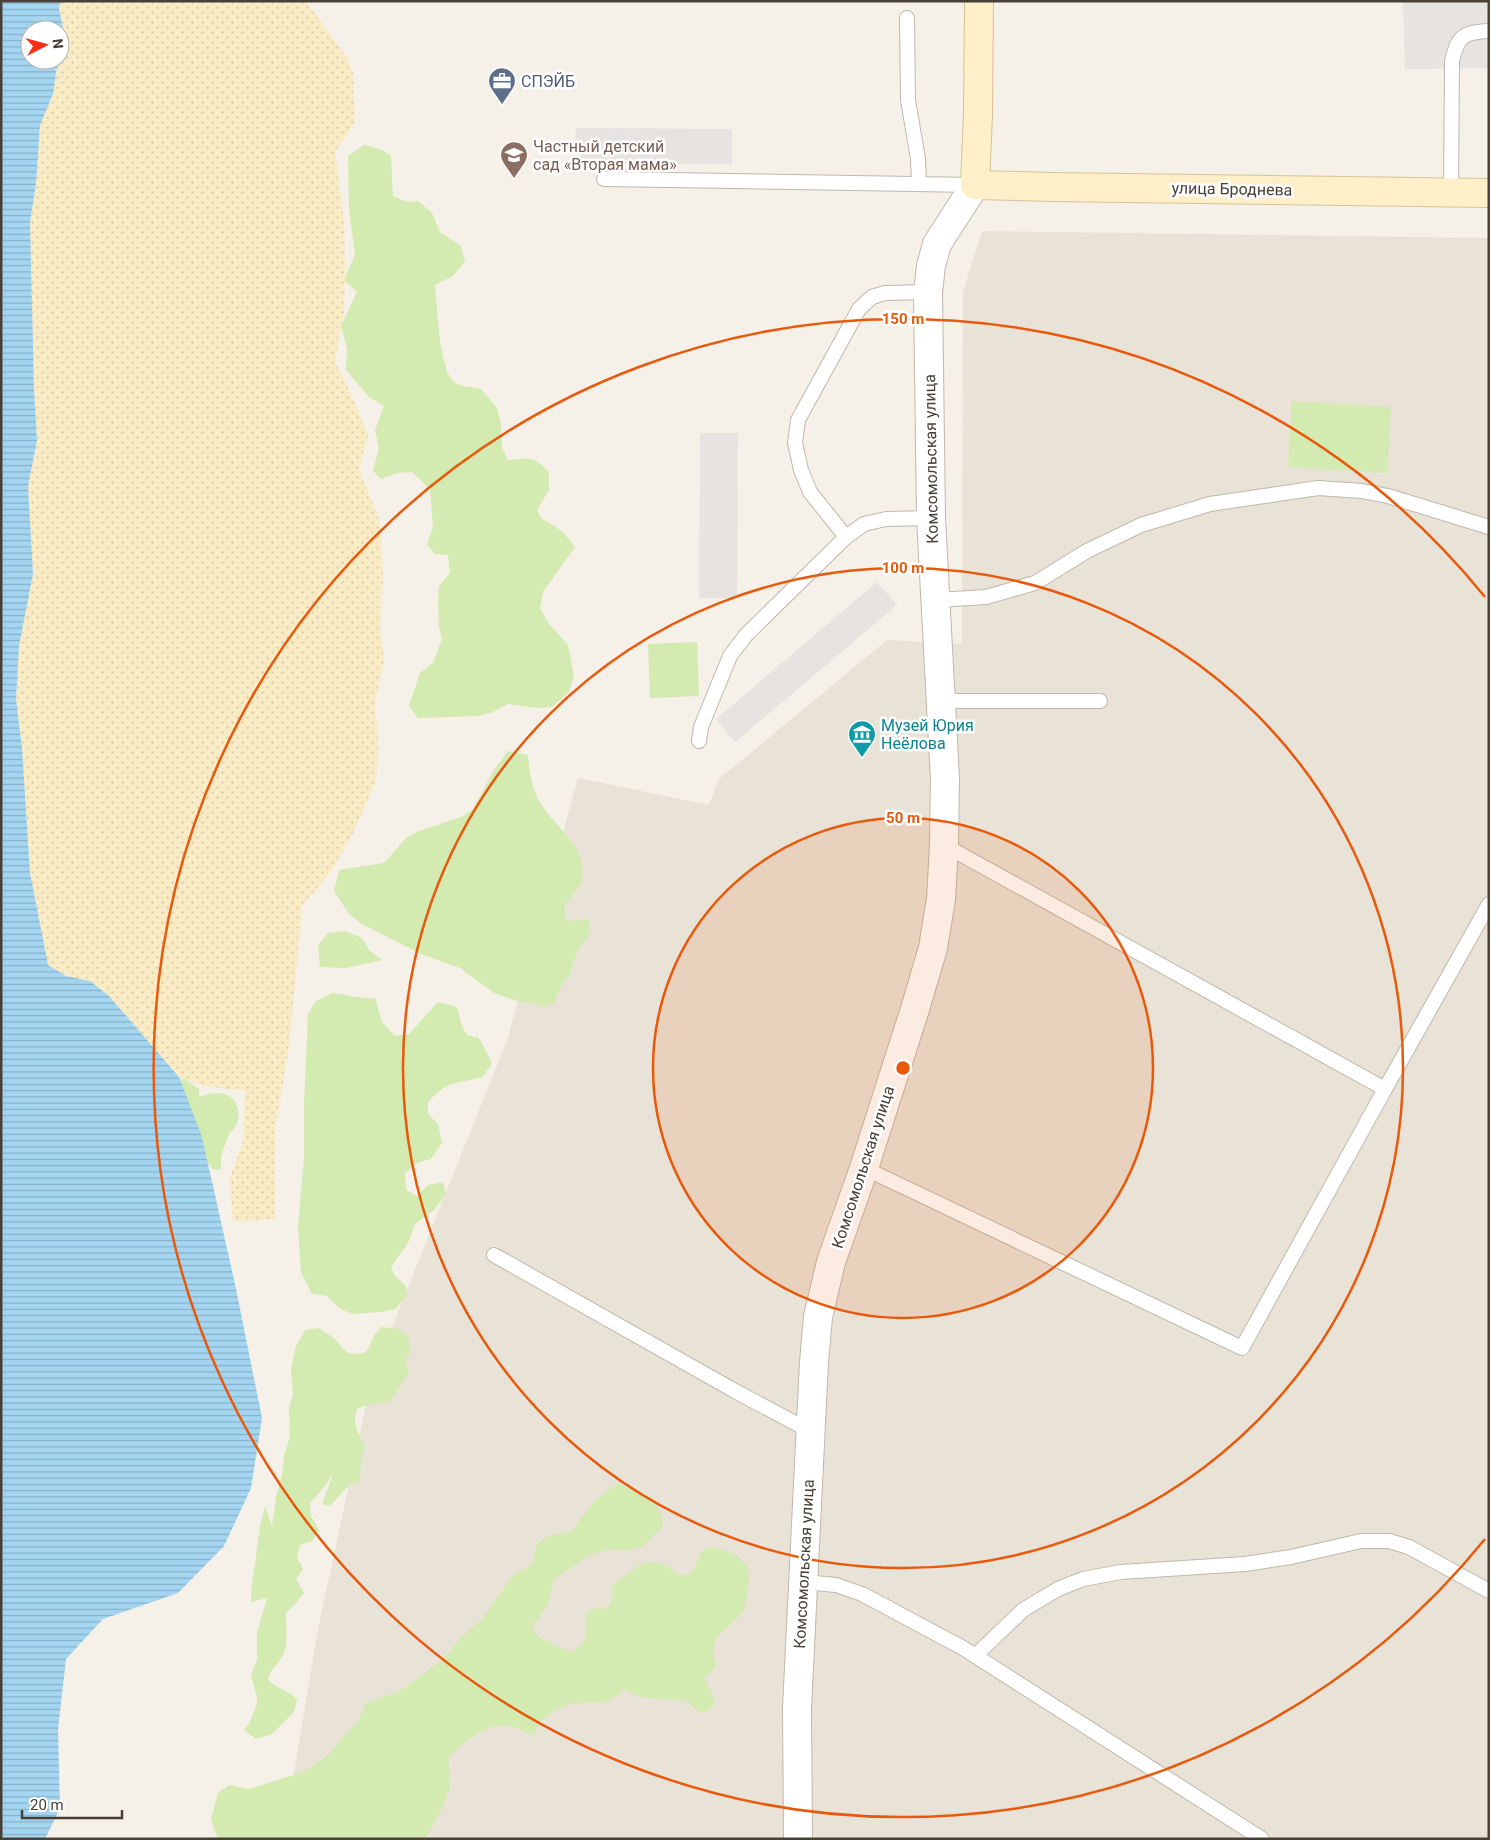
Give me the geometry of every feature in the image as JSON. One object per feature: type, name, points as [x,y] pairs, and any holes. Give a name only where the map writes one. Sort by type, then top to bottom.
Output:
[{"type":"street","name":"Комсомольская улица","points":[[798,1839],[797,1708],[810,1430],[818,1317],[831,1262],[864,1168],[933,948],[941,899],[945,779],[940,701],[937,600],[931,518],[928,292],[931,266],[937,244],[975,184],[978,115],[978,1]]},
{"type":"street","name":"улица Броднева","points":[[975,184],[1052,187],[1489,193]]},
{"type":"lane","points":[[907,18],[908,100],[918,159],[919,184]]},
{"type":"lane","points":[[1451,192],[1452,61],[1456,45],[1463,36],[1489,31]]},
{"type":"lane","points":[[604,179],[975,184]]},
{"type":"lane","points":[[846,537],[810,492],[801,470],[795,443],[798,420],[859,309],[872,297],[885,293],[928,292]]},
{"type":"lane","points":[[937,600],[986,597],[1035,583],[1087,551],[1141,524],[1201,506],[1318,488],[1362,491],[1388,496],[1489,527]]},
{"type":"lane","points":[[699,742],[701,727],[730,656],[746,635],[846,537],[864,524],[886,519],[931,518]]},
{"type":"lane","points":[[940,701],[1100,701]]},
{"type":"lane","points":[[944,845],[1385,1089]]},
{"type":"lane","points":[[864,1168],[1242,1348],[1489,904]]},
{"type":"lane","points":[[494,1255],[735,1391],[810,1430]]},
{"type":"lane","points":[[975,1656],[1023,1610],[1058,1588],[1083,1579],[1121,1572],[1245,1564],[1291,1557],[1361,1541],[1388,1541],[1409,1546],[1489,1591]]},
{"type":"lane","points":[[804,1582],[836,1585],[862,1594],[975,1656],[1262,1839]]},
{"type":"shaded area","points":[[1403,1],[1489,1],[1489,68],[1405,69]]},
{"type":"shaded area","points":[[576,128],[732,129],[732,164],[575,163]]},
{"type":"shaded area","points":[[982,231],[1489,238],[1489,1839],[283,1839],[318,1629],[372,1377],[508,1038],[578,778],[709,805],[719,779],[887,640],[962,644],[963,292]]},
{"type":"shaded area","points":[[700,433],[738,433],[737,598],[699,598]]},
{"type":"shaded area","points":[[877,582],[897,605],[735,742],[716,719]]},
{"type":"green space","points":[[364,145],[383,150],[391,156],[393,196],[407,202],[418,201],[432,213],[440,232],[461,246],[465,261],[453,276],[435,285],[441,348],[448,372],[452,380],[458,384],[481,389],[497,408],[501,425],[502,448],[508,460],[535,460],[549,472],[549,490],[537,510],[541,518],[562,531],[575,547],[543,592],[540,608],[549,624],[568,645],[574,675],[569,692],[552,707],[538,708],[508,704],[491,713],[477,716],[418,718],[409,706],[420,673],[433,663],[442,639],[439,627],[439,586],[450,573],[448,555],[435,554],[427,544],[433,528],[430,489],[412,472],[398,473],[381,479],[373,471],[379,448],[375,430],[384,406],[369,397],[346,370],[347,349],[341,326],[357,292],[344,280],[355,255],[349,209],[348,156]]},
{"type":"green space","points":[[1292,401],[1391,407],[1387,473],[1288,467]]},
{"type":"green space","points":[[697,642],[699,696],[650,698],[648,644]]},
{"type":"green space","points":[[508,751],[528,755],[533,787],[537,797],[573,844],[582,863],[582,883],[564,906],[566,921],[589,919],[590,933],[578,950],[569,975],[554,1003],[545,1007],[517,1001],[494,993],[460,968],[421,954],[362,924],[349,914],[334,891],[339,870],[384,863],[406,838],[419,831],[461,817],[473,809],[494,770]]},
{"type":"green space","points":[[345,931],[362,938],[369,950],[382,960],[346,968],[320,967],[318,945],[328,933]]},
{"type":"green space","points":[[332,993],[375,998],[382,1022],[395,1036],[409,1034],[438,1002],[457,1007],[462,1026],[467,1035],[479,1038],[492,1063],[483,1077],[447,1086],[428,1102],[428,1114],[438,1124],[442,1143],[431,1159],[419,1162],[405,1173],[406,1190],[417,1196],[428,1185],[443,1182],[446,1194],[434,1210],[415,1224],[408,1243],[391,1267],[394,1275],[406,1286],[407,1296],[395,1309],[382,1312],[352,1314],[339,1308],[327,1296],[312,1294],[301,1272],[298,1227],[304,1157],[308,1014],[316,1001]]},
{"type":"green space","points":[[185,1079],[199,1089],[199,1097],[207,1094],[221,1093],[233,1098],[236,1104],[238,1120],[225,1145],[221,1157],[220,1170],[213,1169],[200,1154],[177,1080]]},
{"type":"green space","points":[[381,1327],[399,1329],[409,1337],[410,1354],[405,1359],[409,1373],[390,1401],[357,1409],[355,1421],[365,1448],[359,1482],[350,1484],[330,1506],[322,1504],[333,1474],[310,1503],[311,1516],[319,1530],[312,1541],[300,1545],[297,1557],[303,1569],[296,1579],[304,1593],[286,1613],[287,1638],[284,1653],[268,1680],[297,1699],[294,1712],[272,1734],[256,1739],[244,1730],[249,1724],[257,1704],[257,1696],[251,1676],[257,1660],[257,1633],[267,1598],[251,1602],[251,1592],[260,1527],[265,1506],[272,1526],[284,1455],[290,1437],[289,1408],[293,1394],[291,1370],[296,1346],[305,1330],[319,1328],[335,1339],[347,1353],[361,1354],[367,1351],[374,1336]]},
{"type":"green space","points":[[618,1484],[630,1487],[653,1498],[663,1520],[661,1528],[643,1546],[630,1550],[605,1550],[588,1556],[554,1579],[547,1606],[532,1627],[538,1637],[571,1652],[577,1649],[584,1641],[586,1614],[597,1607],[605,1609],[612,1603],[613,1584],[644,1563],[659,1563],[679,1575],[691,1574],[701,1553],[706,1548],[730,1553],[741,1559],[745,1564],[749,1573],[749,1579],[742,1614],[719,1635],[714,1646],[716,1667],[704,1678],[715,1703],[709,1711],[700,1713],[687,1701],[639,1697],[624,1689],[619,1695],[605,1703],[568,1704],[555,1710],[540,1721],[534,1735],[506,1726],[496,1726],[478,1733],[448,1758],[450,1788],[442,1809],[425,1839],[219,1839],[217,1837],[211,1819],[218,1793],[229,1785],[249,1789],[297,1774],[310,1768],[330,1754],[346,1733],[357,1723],[366,1703],[397,1692],[442,1660],[463,1636],[482,1619],[514,1574],[526,1569],[533,1562],[536,1545],[549,1536],[572,1531],[597,1499]]},
{"type":"sand","points":[[61,1],[306,1],[347,58],[353,73],[355,122],[335,152],[344,223],[345,265],[344,312],[335,361],[368,436],[359,468],[378,516],[381,533],[383,579],[380,625],[384,659],[375,705],[378,742],[376,781],[354,831],[331,872],[302,906],[289,1049],[275,1129],[275,1219],[233,1222],[230,1178],[243,1141],[245,1091],[203,1086],[179,1077],[109,996],[90,981],[66,976],[48,965],[30,873],[22,748],[16,699],[19,646],[33,574],[28,486],[37,441],[30,223],[36,183],[40,125],[53,94],[57,70],[70,70],[70,20],[61,20],[59,8]]},
{"type":"water","points":[[1,1],[61,1],[59,8],[61,20],[20,20],[20,70],[57,70],[53,94],[40,125],[36,183],[30,223],[37,441],[28,486],[33,574],[19,646],[16,699],[22,748],[30,873],[48,965],[66,976],[90,981],[109,996],[179,1077],[202,1137],[236,1289],[262,1418],[251,1488],[224,1546],[178,1593],[103,1619],[66,1659],[58,1729],[60,1808],[45,1839],[1,1839]]},
{"type":"place","name":"СПЭЙБ","points":[[502,105]]},
{"type":"place","name":"Частный детский сад «Вторая мама»","points":[[514,179]]},
{"type":"place","name":"Музей Юрия Неёлова","points":[[862,758]]}]
